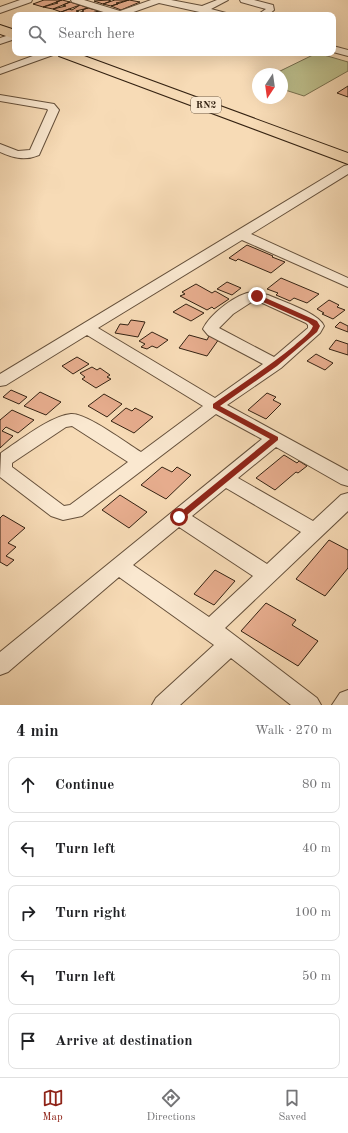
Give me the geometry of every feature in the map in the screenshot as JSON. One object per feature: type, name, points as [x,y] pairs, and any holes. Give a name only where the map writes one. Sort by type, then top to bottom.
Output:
[{"type":"highway","points":[[0,29],[12,34]]},
{"type":"highway","name":"RN2","points":[[72,56],[347,160]]},
{"type":"street","points":[[0,6],[18,0]]},
{"type":"street","points":[[0,10],[28,0]]},
{"type":"street","points":[[76,0],[112,12]]},
{"type":"street","points":[[124,12],[159,0],[213,12]]},
{"type":"street","points":[[203,9],[224,0]]},
{"type":"street","points":[[244,0],[270,7],[270,10],[266,12]]},
{"type":"street","points":[[0,41],[12,36]]},
{"type":"street","points":[[337,44],[348,53]]},
{"type":"street","points":[[0,71],[41,56]]},
{"type":"street","points":[[0,59],[15,65]]},
{"type":"street","points":[[0,98],[50,106],[54,110],[35,152],[25,156],[0,148]]},
{"type":"street","points":[[0,381],[241,234],[347,160]]},
{"type":"street","points":[[241,234],[348,283]]},
{"type":"street","points":[[141,462],[80,422],[72,420],[61,422],[7,457],[3,463],[3,470],[58,511],[70,513],[75,511],[141,462],[215,406],[275,364],[315,330],[315,323],[257,296],[251,297],[230,309],[211,326],[214,332],[275,364]]},
{"type":"street","points":[[86,328],[215,406],[275,438],[348,480]]},
{"type":"street","points":[[0,666],[118,566],[275,438]]},
{"type":"street","points":[[225,479],[314,531]]},
{"type":"street","points":[[210,629],[348,500]]},
{"type":"street","points":[[179,517],[268,575]]},
{"type":"street","points":[[118,566],[210,629],[309,705]]},
{"type":"street","points":[[164,705],[230,645]]},
{"type":"street","points":[[344,705],[348,700]]},
{"type":"green space","points":[[311,56],[327,56],[348,62],[348,71],[304,96],[288,91],[288,68],[286,68]]},
{"type":"building","points":[[44,0],[62,0],[43,7],[33,4]]},
{"type":"building","points":[[62,0],[70,2],[53,9],[43,7],[58,3],[56,2]]},
{"type":"building","points":[[115,0],[129,0],[116,3],[118,4],[111,6],[103,4]]},
{"type":"building","points":[[129,0],[140,2],[121,10],[111,6]]},
{"type":"building","points":[[94,1],[111,1],[103,4]]},
{"type":"building","points":[[70,2],[80,5],[61,12],[53,9],[66,6],[63,5]]},
{"type":"building","points":[[80,5],[88,8],[76,11],[79,12],[61,12],[69,9],[72,10]]},
{"type":"building","points":[[88,8],[99,11],[81,12],[84,11],[82,10]]},
{"type":"building","points":[[348,86],[348,97],[337,93]]},
{"type":"building","points":[[247,245],[285,262],[271,273],[238,259],[236,261],[229,258]]},
{"type":"building","points":[[281,278],[319,294],[307,303],[294,298],[290,301],[276,295],[278,293],[267,289]]},
{"type":"building","points":[[227,282],[241,288],[232,295],[217,289]]},
{"type":"building","points":[[196,284],[212,293],[215,291],[229,299],[214,309],[212,307],[207,310],[180,296],[185,294],[182,292]]},
{"type":"building","points":[[329,300],[339,305],[337,307],[345,310],[333,319],[322,314],[324,313],[317,309]]},
{"type":"building","points":[[186,304],[204,313],[191,321],[173,312]]},
{"type":"building","points":[[131,320],[145,322],[138,337],[115,333],[120,324],[128,325]]},
{"type":"building","points":[[340,322],[348,326],[348,332],[335,327]]},
{"type":"building","points":[[152,332],[168,340],[157,348],[152,346],[147,349],[141,347],[145,344],[139,341]]},
{"type":"building","points":[[189,335],[207,340],[209,336],[219,339],[207,356],[179,348]]},
{"type":"building","points":[[336,340],[348,344],[348,355],[329,349]]},
{"type":"building","points":[[316,354],[333,363],[325,370],[307,361]]},
{"type":"building","points":[[77,357],[89,364],[73,374],[62,366]]},
{"type":"building","points":[[92,367],[97,370],[100,368],[110,375],[107,377],[111,379],[96,388],[82,379],[85,377],[80,373]]},
{"type":"building","points":[[11,390],[27,397],[19,404],[3,397]]},
{"type":"building","points":[[40,392],[61,402],[46,415],[24,406]]},
{"type":"building","points":[[267,393],[276,397],[273,400],[281,404],[266,419],[248,410]]},
{"type":"building","points":[[104,394],[122,404],[107,417],[88,406]]},
{"type":"building","points":[[126,408],[132,411],[135,408],[153,417],[134,433],[111,421]]},
{"type":"building","points":[[12,410],[34,420],[18,433],[6,427],[2,431],[13,436],[0,448],[0,420]]},
{"type":"building","points":[[284,455],[297,463],[299,461],[307,466],[298,473],[296,472],[275,490],[256,478]]},
{"type":"building","points":[[162,467],[172,472],[177,467],[191,475],[166,499],[141,485]]},
{"type":"building","points":[[120,495],[147,512],[129,528],[102,510]]},
{"type":"building","points":[[3,515],[25,528],[8,543],[16,547],[6,556],[14,560],[7,566],[0,562],[0,518]]},
{"type":"building","points":[[329,540],[348,550],[348,568],[325,596],[296,579]]},
{"type":"building","points":[[215,570],[235,581],[214,605],[194,594]]},
{"type":"building","points":[[266,603],[296,620],[292,625],[318,641],[298,666],[241,631]]},
{"type":"route","points":[[179,517],[275,438],[215,406],[275,364],[315,330],[315,323],[311,320],[257,296]]}]
